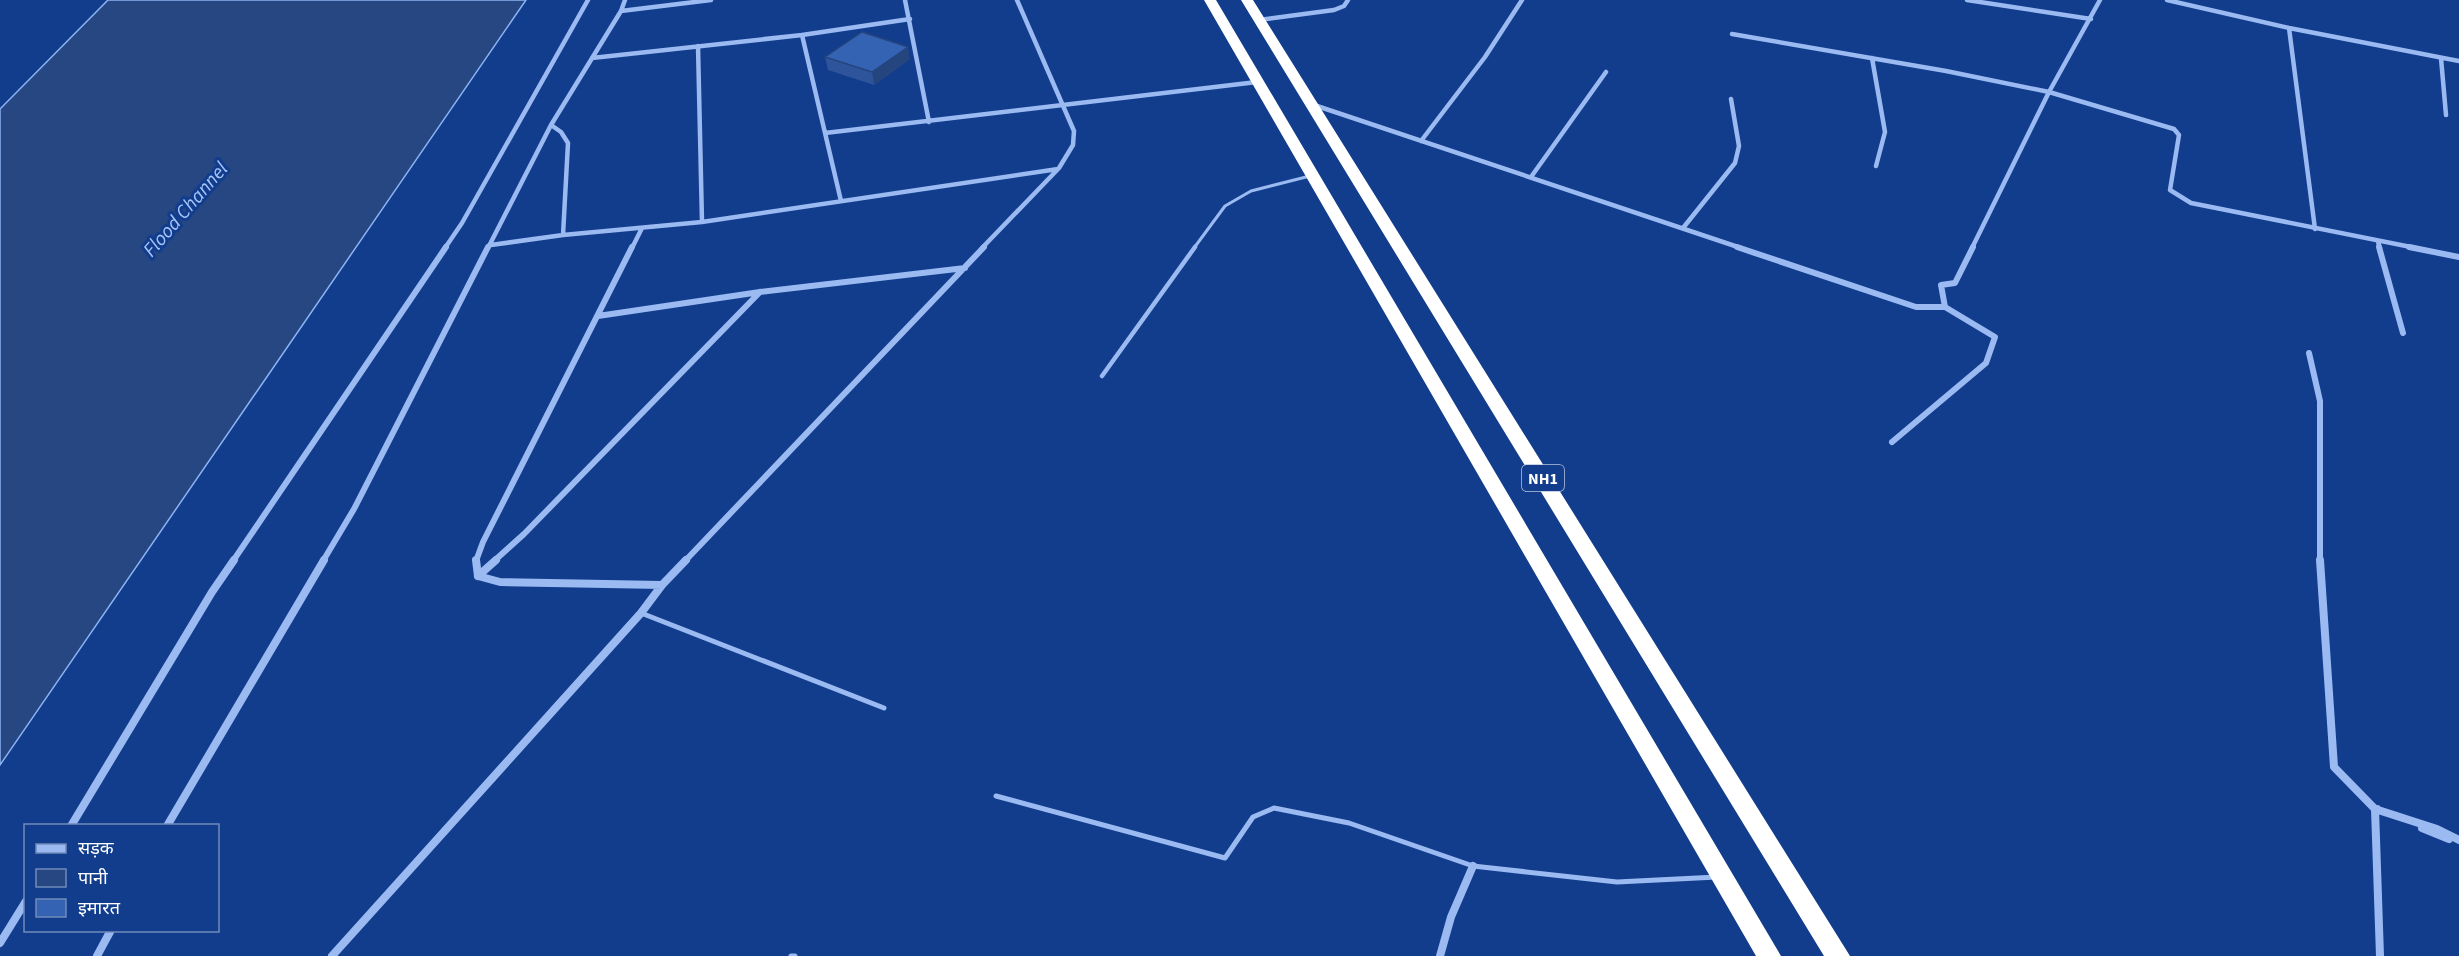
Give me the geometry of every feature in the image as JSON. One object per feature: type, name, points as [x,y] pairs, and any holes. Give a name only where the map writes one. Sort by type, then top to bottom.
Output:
[{"type":"highway","name":"NH1","points":[[1210,0],[1769,956]]},
{"type":"highway","name":"NH1","points":[[1247,0],[1838,956]]},
{"type":"street","points":[[72,824],[212,592],[462,222],[588,0]]},
{"type":"street","points":[[168,824],[354,509],[551,125],[621,11],[625,0]]},
{"type":"street","points":[[621,11],[711,0]]},
{"type":"street","points":[[906,0],[929,122]]},
{"type":"street","points":[[332,956],[641,613],[662,585],[1059,168],[1073,146],[1074,130],[1017,0]]},
{"type":"street","points":[[1259,20],[1334,10],[1344,6],[1348,0]]},
{"type":"street","points":[[1421,141],[1485,57],[1522,0]]},
{"type":"street","points":[[1967,0],[2091,19]]},
{"type":"street","points":[[1945,306],[1941,285],[1955,283],[2049,92],[2100,0]]},
{"type":"street","points":[[2167,0],[2289,28],[2459,61]]},
{"type":"street","points":[[592,58],[802,35],[910,19]]},
{"type":"street","points":[[2289,28],[2315,230]]},
{"type":"street","points":[[1732,34],[2049,92],[2174,129],[2179,135],[2170,190],[2191,203],[2315,230],[2459,257]]},
{"type":"street","points":[[802,35],[841,201]]},
{"type":"street","points":[[698,46],[702,222]]},
{"type":"street","points":[[1872,58],[1886,132],[1876,166]]},
{"type":"street","points":[[2441,58],[2446,114]]},
{"type":"street","points":[[1531,177],[1606,72]]},
{"type":"street","points":[[825,133],[1257,82]]},
{"type":"street","points":[[1683,228],[1735,163],[1739,146],[1731,99]]},
{"type":"street","points":[[1311,104],[1916,307],[1945,306],[1995,337],[1986,363],[1892,442]]},
{"type":"street","points":[[551,125],[561,132],[568,143],[563,235]]},
{"type":"street","points":[[490,245],[563,235],[702,222],[1059,168]]},
{"type":"street","points":[[478,576],[476,560],[483,542],[642,228]]},
{"type":"street","points":[[2378,242],[2403,333]]},
{"type":"street","points":[[598,315],[760,292],[965,268]]},
{"type":"street","points":[[478,576],[524,534],[760,292]]},
{"type":"street","points":[[2309,353],[2320,401],[2320,557],[2334,767],[2375,808],[2459,842]]},
{"type":"street","points":[[478,576],[500,582],[662,585]]},
{"type":"street","points":[[2375,808],[2380,956]]},
{"type":"street","points":[[1440,956],[1451,917],[1473,866]]},
{"type":"street","points":[[0,943],[24,903]]},
{"type":"street","points":[[97,956],[110,932]]},
{"type":"lane","points":[[1102,376],[1225,206],[1251,191],[1312,176]]},
{"type":"lane","points":[[641,613],[884,708]]},
{"type":"lane","points":[[996,796],[1225,858],[1253,817],[1274,808],[1349,823],[1473,866],[1617,882],[1722,877]]},
{"type":"water","name":"Flood Channel","points":[[108,0],[526,0],[0,765],[0,109]]},
{"type":"building","points":[[862,32],[908,47],[872,72],[825,57]]}]
